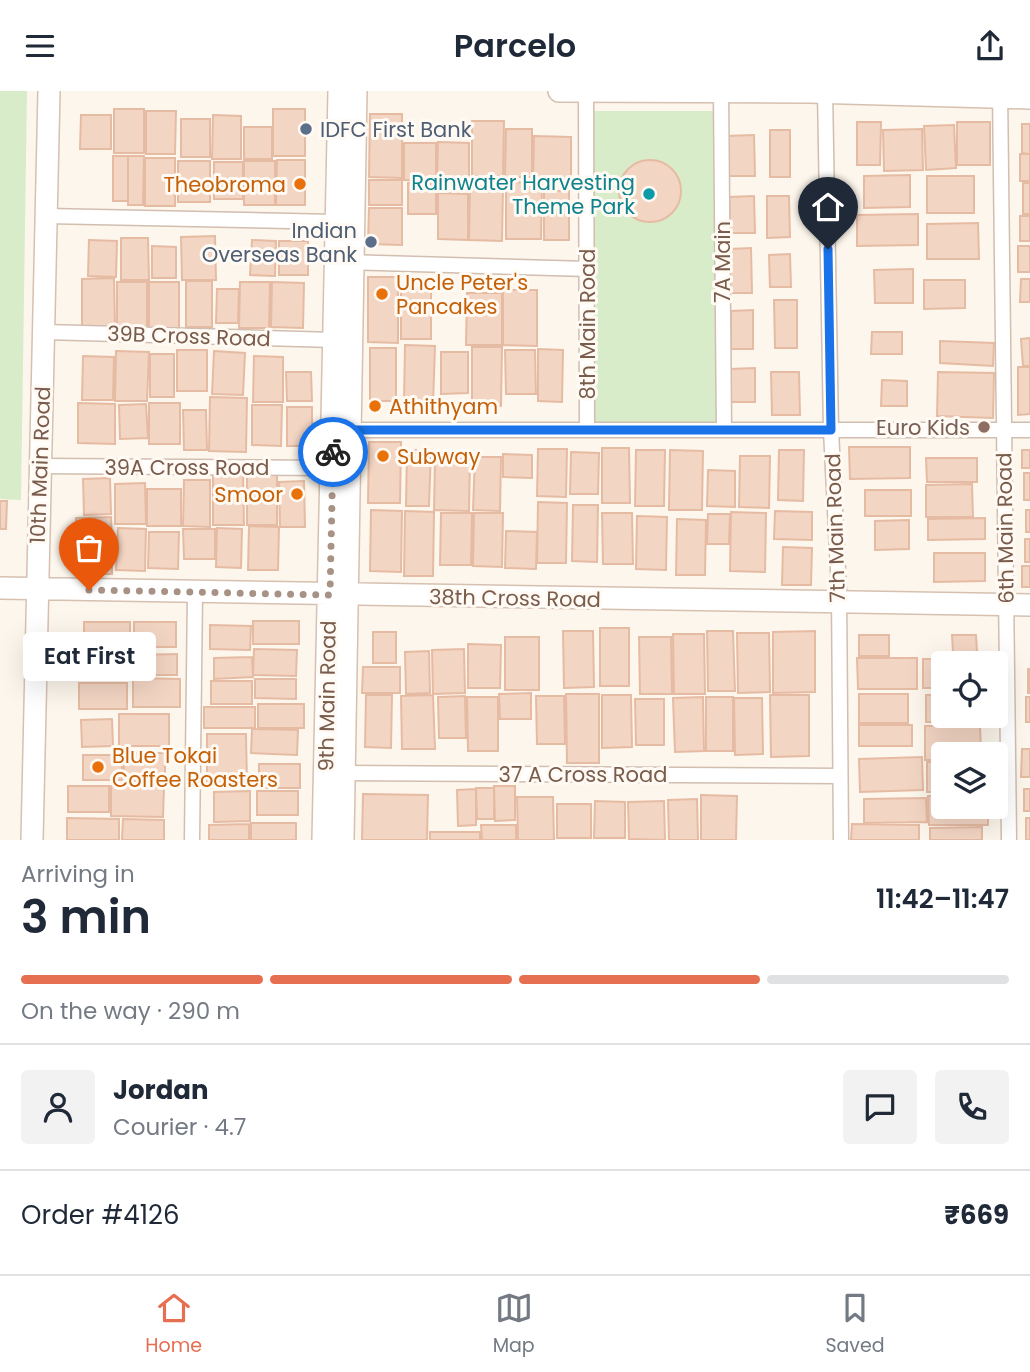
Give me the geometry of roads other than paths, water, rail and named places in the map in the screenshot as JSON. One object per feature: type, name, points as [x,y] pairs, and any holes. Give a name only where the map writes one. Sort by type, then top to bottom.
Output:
[{"type":"street","name":"10th Main Road","points":[[32,840],[49,91]]},
{"type":"street","name":"9th Main Road","points":[[338,595],[332,468],[341,430],[335,340],[345,262],[335,222],[339,91]]},
{"type":"street","name":"9th Main Road","points":[[343,840],[335,773],[338,595],[345,262],[356,91]]},
{"type":"street","points":[[559,91],[1000,94],[1030,98]]},
{"type":"street","name":"8th Main Road","points":[[586,91],[587,430]]},
{"type":"street","name":"7th Main Road","points":[[825,92],[831,430],[839,603],[841,840]]},
{"type":"street","name":"7A Main","points":[[721,93],[724,430]]},
{"type":"street","name":"6th Main Road","points":[[1000,94],[1009,840]]},
{"type":"street","points":[[46,216],[335,222]]},
{"type":"street","points":[[345,262],[587,269]]},
{"type":"street","name":"39B Cross Road","points":[[44,332],[335,340]]},
{"type":"street","points":[[341,430],[1030,430]]},
{"type":"street","name":"39A Cross Road","points":[[41,466],[332,468]]},
{"type":"street","name":"38th Cross Road","points":[[0,588],[1030,605]]},
{"type":"street","points":[[192,840],[195,593]]},
{"type":"street","name":"9th Main Road","points":[[323,840],[335,773]]},
{"type":"street","name":"37 A Cross Road","points":[[335,773],[840,776]]},
{"type":"place","name":"IDFC First Bank","points":[[306,129]]},
{"type":"place","name":"Theobroma","points":[[300,184]]},
{"type":"place","name":"Rainwater Harvesting Theme Park","points":[[649,194]]},
{"type":"place","name":"Indian Overseas Bank","points":[[371,242]]},
{"type":"place","name":"Uncle Peter's Pancakes","points":[[382,294]]},
{"type":"place","name":"Athithyam","points":[[375,406]]},
{"type":"place","name":"Euro Kids","points":[[984,427]]},
{"type":"place","name":"Subway","points":[[383,456]]},
{"type":"place","name":"Smoor","points":[[297,494]]},
{"type":"place","name":"Eat First","points":[[89,590]]},
{"type":"place","name":"Blue Tokai Coffee Roasters","points":[[98,767]]}]
